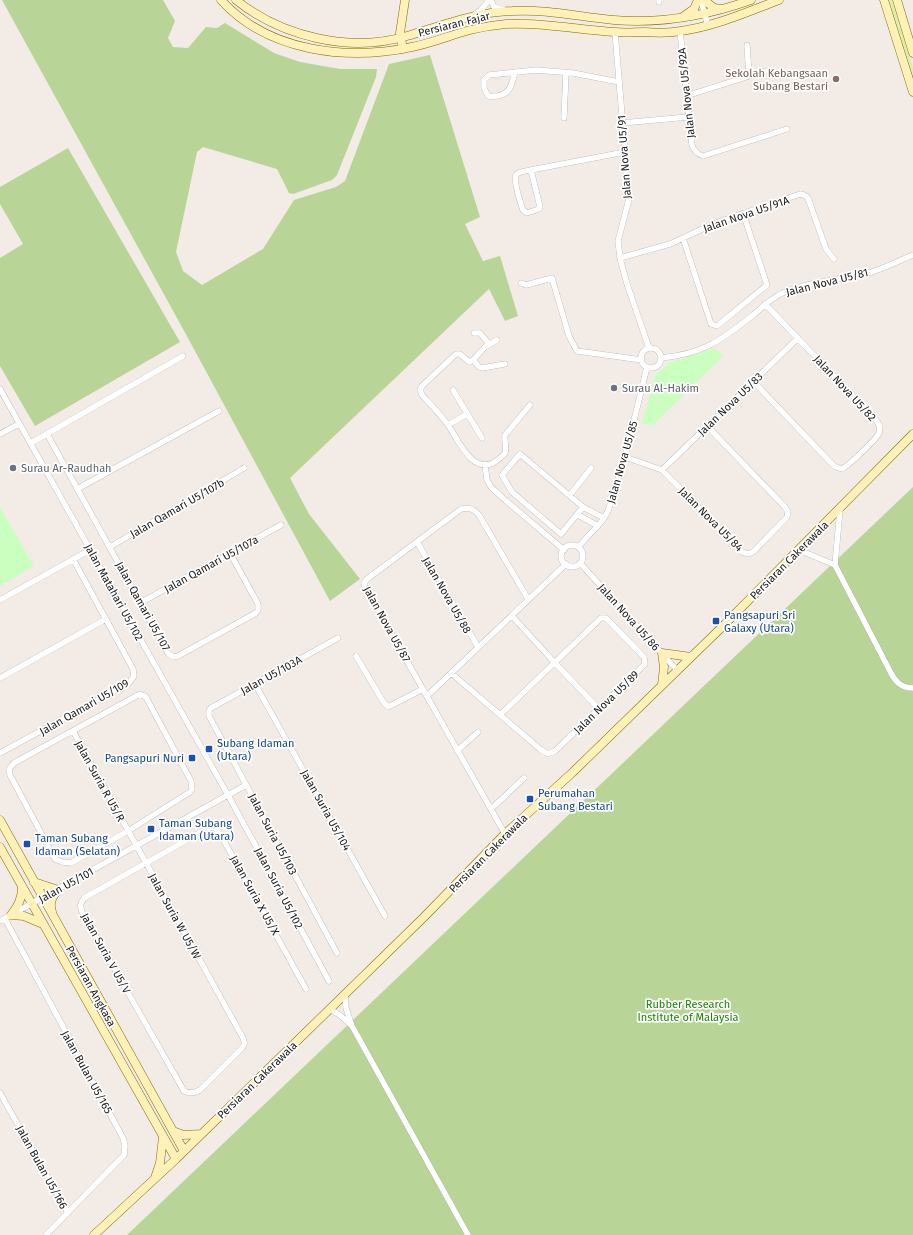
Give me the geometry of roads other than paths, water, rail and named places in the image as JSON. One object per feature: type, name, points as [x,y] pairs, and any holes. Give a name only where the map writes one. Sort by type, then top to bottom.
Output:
[{"type":"street","points":[[221,0],[228,8],[251,26],[277,39],[325,51],[357,54],[379,53],[414,47],[471,30],[494,25],[522,24],[615,32],[680,31],[708,26],[779,0]]},
{"type":"street","name":"Persiaran Fajar","points":[[236,0],[269,21],[294,31],[318,38],[349,42],[378,42],[401,38],[468,18],[511,11],[533,11],[638,21],[680,18],[704,14],[724,10],[751,0]]},
{"type":"street","points":[[403,49],[400,29],[405,0]]},
{"type":"street","points":[[468,18],[482,10],[490,0],[498,9],[511,11]]},
{"type":"street","points":[[680,18],[694,9],[698,0]]},
{"type":"street","points":[[702,0],[714,8],[724,10]]},
{"type":"street","points":[[702,0],[708,26]]},
{"type":"street","points":[[884,0],[913,92]]},
{"type":"street","points":[[897,0],[913,53]]},
{"type":"street","points":[[378,42],[391,36],[396,31],[402,17]]},
{"type":"street","points":[[402,17],[413,34]]},
{"type":"street","name":"Jalan Nova U5/92A","points":[[680,31],[688,117],[694,150],[703,156],[787,129]]},
{"type":"street","name":"Jalan Nova U5/91","points":[[615,32],[629,199],[618,241],[626,284],[649,348]]},
{"type":"street","points":[[747,45],[749,76]]},
{"type":"street","points":[[515,72],[511,88],[508,91],[498,97],[488,96],[484,88],[484,80],[489,75],[515,72],[536,70],[566,73],[619,82]]},
{"type":"street","points":[[686,96],[765,71]]},
{"type":"street","points":[[564,118],[566,73]]},
{"type":"street","points":[[622,123],[688,117]]},
{"type":"street","points":[[531,170],[540,207],[536,211],[526,213],[523,210],[515,178],[518,174],[531,170],[625,152]]},
{"type":"street","name":"Jalan Nova U5/91A","points":[[620,258],[652,250],[713,224],[800,194],[806,196],[810,202],[826,249],[834,259]]},
{"type":"street","points":[[683,238],[710,324],[714,326],[719,324],[767,285],[744,213]]},
{"type":"street","name":"Jalan Nova U5/81","points":[[661,358],[693,352],[715,343],[730,333],[765,304],[786,291],[802,286],[870,272],[913,255]]},
{"type":"street","points":[[520,283],[526,285],[552,278],[569,336],[577,351],[642,360]]},
{"type":"street","name":"Jalan Nova U5/82","points":[[754,382],[834,466],[842,469],[849,464],[878,434],[880,427],[879,424],[765,304]]},
{"type":"street","points":[[474,333],[482,334],[489,344]]},
{"type":"street","name":"Jalan Nova U5/83","points":[[662,470],[798,338]]},
{"type":"street","points":[[497,340],[489,344],[469,362],[460,354],[456,354],[422,386],[420,390],[422,395],[448,425],[468,457],[485,465],[494,462],[504,454],[505,435],[530,405]]},
{"type":"street","points":[[649,348],[657,350],[661,358],[660,362],[656,366],[647,366],[642,360],[642,354],[649,348]]},
{"type":"street","points":[[31,443],[183,356]]},
{"type":"street","points":[[473,360],[479,367],[482,368],[505,364]]},
{"type":"street","name":"Jalan Nova U5/85","points":[[578,547],[598,526],[608,511],[625,457],[647,366]]},
{"type":"street","name":"Jalan Matahari U5/102","points":[[0,389],[228,795]]},
{"type":"street","points":[[453,390],[482,438]]},
{"type":"street","points":[[78,489],[219,411]]},
{"type":"street","points":[[448,425],[467,414]]},
{"type":"street","points":[[0,433],[20,424]]},
{"type":"street","name":"Jalan Nova U5/84","points":[[625,457],[662,470],[742,552],[748,554],[753,552],[787,517],[788,512],[785,506],[708,426]]},
{"type":"street","name":"Jalan Qamari U5/107","points":[[47,434],[140,604],[168,653],[173,657],[178,656],[256,614],[258,604],[230,553]]},
{"type":"street","name":"Persiaran Cakerawala","points":[[94,1235],[176,1159],[424,918],[505,834],[573,772],[691,657],[913,434]]},
{"type":"street","points":[[583,507],[561,534],[512,492],[502,475],[520,454],[583,507],[604,518]]},
{"type":"street","points":[[485,465],[487,480],[491,486],[504,499],[564,550]]},
{"type":"street","name":"Jalan Qamari U5/107b","points":[[110,547],[244,468]]},
{"type":"street","points":[[570,495],[591,468]]},
{"type":"street","name":"Jalan Nova U5/87","points":[[505,834],[364,585],[367,579],[461,510],[466,508],[472,509],[479,515],[528,599]]},
{"type":"street","points":[[840,508],[835,565],[897,683],[903,687],[913,688]]},
{"type":"street","points":[[578,514],[598,526]]},
{"type":"street","name":"Jalan Qamari U5/107a","points":[[140,604],[281,525]]},
{"type":"street","name":"Jalan Nova U5/88","points":[[417,542],[478,647]]},
{"type":"street","points":[[569,546],[578,547],[581,550],[583,557],[580,563],[575,566],[566,564],[562,559],[564,550],[569,546]]},
{"type":"street","points":[[0,600],[90,550]]},
{"type":"street","points":[[799,550],[835,565]]},
{"type":"street","name":"Jalan Qamari U5/109","points":[[0,753],[66,718],[132,680],[134,676],[134,669],[73,559]]},
{"type":"street","name":"Jalan Nova U5/86","points":[[580,563],[677,670]]},
{"type":"street","points":[[427,696],[566,564]]},
{"type":"street","points":[[512,616],[599,709]]},
{"type":"street","name":"Jalan Nova U5/89","points":[[451,673],[500,715],[540,749],[545,753],[550,754],[555,751],[645,664],[644,657],[604,617],[601,618],[500,715]]},
{"type":"street","points":[[0,678],[106,619]]},
{"type":"street","name":"Jalan U5/103A","points":[[209,716],[209,711],[211,708],[338,638]]},
{"type":"street","points":[[662,685],[664,667],[662,653],[691,657]]},
{"type":"street","points":[[356,656],[384,703],[388,707],[423,689]]},
{"type":"street","name":"Jalan Suria U5/104","points":[[255,684],[385,916]]},
{"type":"street","points":[[140,694],[143,695],[148,701],[190,781],[192,789],[190,792],[128,831],[71,863],[62,862],[55,859],[10,775],[9,769],[14,763],[73,731],[140,694]]},
{"type":"street","name":"Jalan Suria U5/103","points":[[209,716],[337,953]]},
{"type":"street","name":"Jalan Suria R U5/R","points":[[73,731],[136,846]]},
{"type":"street","points":[[457,751],[478,732]]},
{"type":"street","points":[[491,809],[524,778]]},
{"type":"street","name":"Jalan U5/101","points":[[5,919],[246,785]]},
{"type":"street","name":"Jalan Suria U5/102","points":[[228,795],[329,981]]},
{"type":"street","name":"Persiaran Angkasa","points":[[0,820],[172,1132],[184,1151]]},
{"type":"street","name":"Jalan Suria X U5/X","points":[[146,864],[210,827],[215,828],[220,832],[306,989]]},
{"type":"street","name":"Jalan Suria W U5/W","points":[[136,846],[243,1038],[244,1044],[241,1049],[200,1090],[187,1093],[184,1091],[147,1027]]},
{"type":"street","name":"Persiaran Angkasa","points":[[0,847],[176,1159]]},
{"type":"street","name":"Jalan Suria V U5/V","points":[[146,864],[84,898],[80,908],[147,1027]]},
{"type":"street","points":[[34,882],[58,890],[50,904],[53,917]]},
{"type":"street","points":[[5,919],[19,904],[22,895],[22,887]]},
{"type":"street","points":[[5,919],[24,916],[43,924]]},
{"type":"street","name":"Jalan Bulan U5/165","points":[[5,919],[123,1138],[125,1146],[124,1155],[68,1213]]},
{"type":"street","points":[[345,994],[346,1008],[352,1026],[468,1235]]},
{"type":"street","points":[[330,1009],[352,1026]]},
{"type":"street","name":"Jalan Bulan U5/166","points":[[0,1093],[68,1213],[46,1235]]},
{"type":"street","points":[[172,1132],[183,1135],[201,1134]]},
{"type":"street","points":[[155,1178],[160,1163],[163,1137]]},
{"type":"place","name":"Sekolah Kebangsaan Subang Bestari","points":[[836,79]]},
{"type":"place","name":"Surau Al-Hakim","points":[[614,388]]},
{"type":"place","name":"Surau Ar-Raudhah","points":[[13,468]]},
{"type":"place","name":"Pangsapuri Sri Galaxy (Utara)","points":[[716,621]]},
{"type":"place","name":"Subang Idaman (Utara)","points":[[209,749]]},
{"type":"place","name":"Pangsapuri Nuri","points":[[192,758]]},
{"type":"place","name":"Perumahan Subang Bestari","points":[[530,799]]},
{"type":"place","name":"Taman Subang Idaman (Utara)","points":[[151,829]]},
{"type":"place","name":"Taman Subang Idaman (Selatan)","points":[[27,844]]},
{"type":"park label","name":"Rubber Research Institute of Malaysia","points":[[688,1010]]}]
